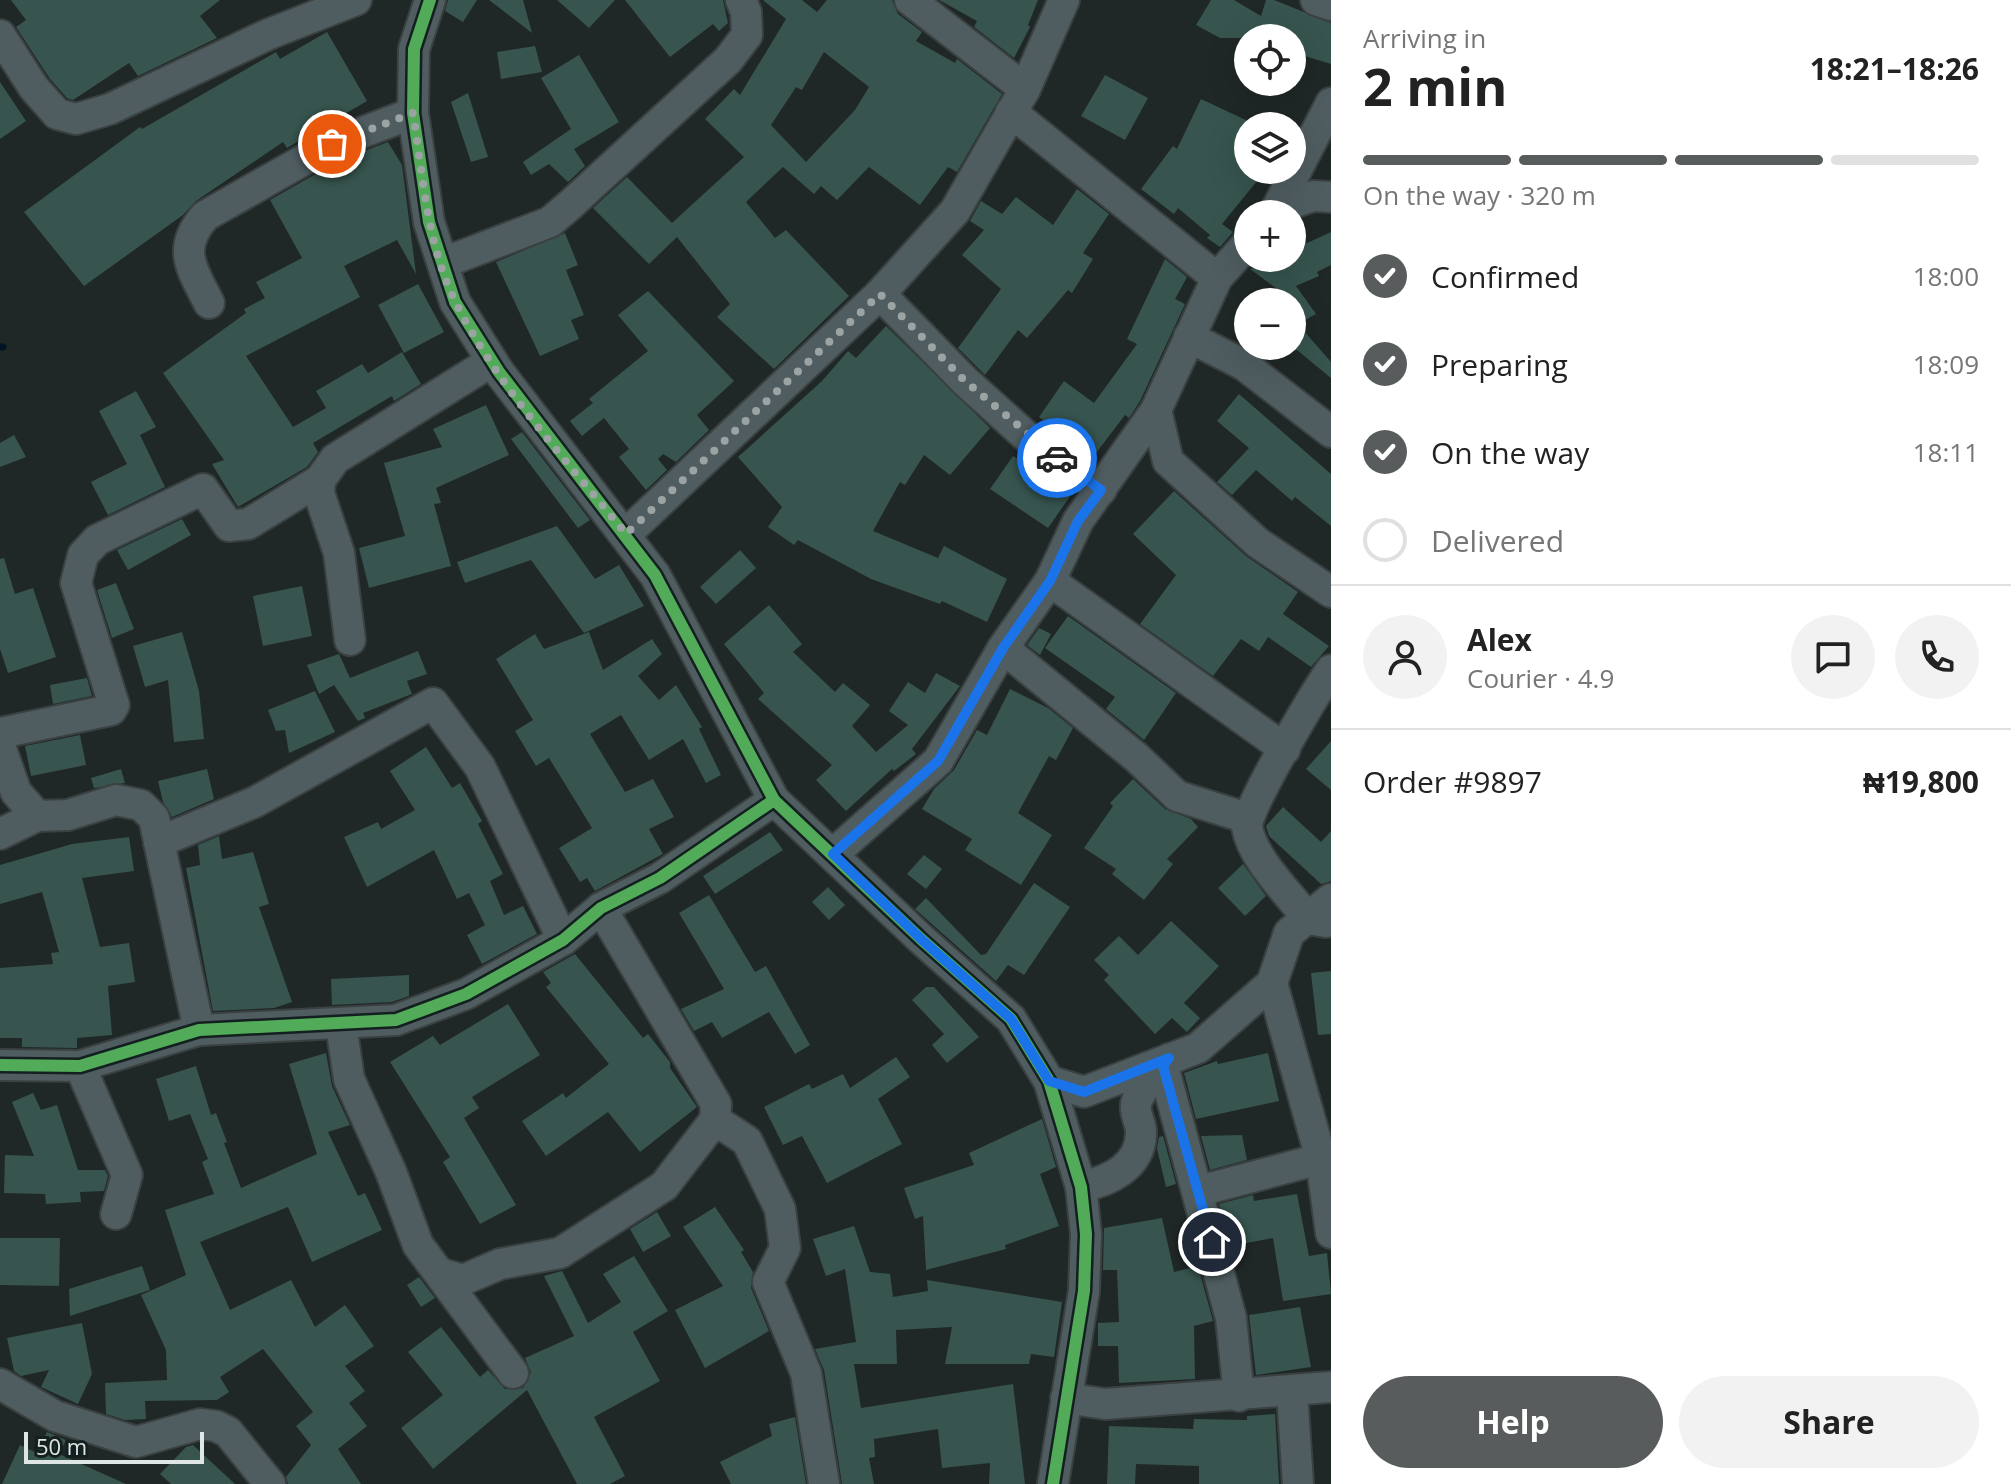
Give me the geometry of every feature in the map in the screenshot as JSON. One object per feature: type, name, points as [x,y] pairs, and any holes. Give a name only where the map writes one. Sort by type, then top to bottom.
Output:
[{"type":"street","points":[[0,35],[34,88],[57,114],[76,119],[110,109],[269,34],[356,0]]},
{"type":"street","points":[[430,0],[414,49],[413,113],[429,222],[455,302],[492,361],[655,575],[774,800],[1011,1019],[1049,1081],[1081,1187],[1086,1234],[1084,1291],[1053,1484]]},
{"type":"street","points":[[443,263],[550,222],[560,214],[728,60],[747,35],[746,12],[741,0]]},
{"type":"street","points":[[910,0],[1217,278]]},
{"type":"street","points":[[626,534],[880,294],[955,211],[1018,100],[1064,0]]},
{"type":"street","points":[[1316,0],[1331,5]]},
{"type":"street","points":[[1282,200],[1331,103]]},
{"type":"street","points":[[209,303],[188,259],[194,229],[205,216],[332,144],[413,113]]},
{"type":"street","points":[[1303,200],[1313,196],[1331,197]]},
{"type":"street","points":[[833,854],[938,761],[1003,648],[1050,581],[1078,521],[1156,410],[1217,278],[1234,259]]},
{"type":"street","points":[[880,294],[965,381],[1026,436],[1101,490]]},
{"type":"street","points":[[1189,337],[1244,365],[1331,432]]},
{"type":"street","points":[[0,733],[111,710],[114,705],[76,583],[83,555],[97,540],[203,489],[229,526],[248,524],[320,480],[335,459],[492,361]]},
{"type":"street","points":[[1156,410],[1168,461],[1258,543],[1331,592]]},
{"type":"street","points":[[320,480],[319,493],[339,553],[350,640]]},
{"type":"street","points":[[1050,581],[1285,749]]},
{"type":"street","points":[[1003,648],[1136,757],[1177,796],[1247,818]]},
{"type":"street","points":[[1319,922],[1252,845],[1247,818],[1285,749],[1320,707],[1331,670]]},
{"type":"street","points":[[159,842],[255,802],[433,703],[480,767],[563,940]]},
{"type":"street","points":[[0,746],[16,792],[37,816]]},
{"type":"street","points":[[0,834],[37,816],[68,815],[116,800],[132,802],[154,818],[199,1030]]},
{"type":"street","points":[[0,1065],[80,1066],[199,1030],[396,1020],[466,994],[563,940],[601,908],[660,878],[774,800]]},
{"type":"street","points":[[1049,1081],[1084,1092],[1198,1048],[1272,983],[1289,933],[1319,922],[1331,899]]},
{"type":"street","points":[[442,1274],[463,1280],[500,1264],[560,1253],[664,1186],[715,1120],[716,1104],[601,908]]},
{"type":"street","points":[[1272,983],[1326,1158],[1331,1233]]},
{"type":"street","points":[[341,1024],[349,1079],[391,1172],[418,1245],[513,1373]]},
{"type":"street","points":[[1081,1187],[1112,1179],[1124,1170],[1142,1133],[1135,1108],[1139,1095],[1166,1062]]},
{"type":"street","points":[[1166,1062],[1231,1318],[1239,1396]]},
{"type":"street","points":[[80,1066],[127,1175],[116,1214]]},
{"type":"street","points":[[715,1120],[747,1141],[780,1209],[785,1248],[768,1282],[806,1373],[824,1484]]},
{"type":"street","points":[[1199,1191],[1326,1158]]},
{"type":"street","points":[[1066,1398],[1105,1404],[1239,1396],[1292,1392],[1330,1382]]},
{"type":"street","points":[[0,1384],[55,1416],[136,1442],[200,1424],[216,1426],[228,1432],[270,1484]]},
{"type":"street","points":[[1292,1392],[1298,1484]]},
{"type":"building","points":[[11,0],[220,0],[200,16],[217,38],[138,76],[129,63],[73,100],[67,98],[50,79],[16,27],[26,20]]},
{"type":"building","points":[[448,0],[477,0],[463,22],[445,11]]},
{"type":"building","points":[[489,0],[523,0],[532,33]]},
{"type":"building","points":[[557,0],[615,0],[589,28]]},
{"type":"building","points":[[625,0],[723,0],[728,23],[719,31],[713,24],[670,57]]},
{"type":"building","points":[[763,0],[802,0],[817,12],[827,0],[892,0],[898,14],[922,32],[916,41],[955,63],[957,59],[1002,94],[957,172],[948,167],[920,205],[869,167],[837,200],[821,186],[814,194],[783,167],[746,202],[775,238],[786,230],[849,296],[774,369],[717,317],[730,304],[677,237],[649,264],[593,208],[627,177],[672,223],[744,157],[705,119],[734,89],[740,95],[786,19]],"holes":[[[824,52],[869,87],[855,110],[806,162],[771,125],[796,87],[802,90]]]},
{"type":"building","points":[[939,0],[1038,0],[1028,25],[1030,27],[1014,58],[974,27],[977,21]]},
{"type":"building","points":[[1211,0],[1234,0],[1261,16],[1266,0],[1274,0],[1331,23],[1331,64],[1306,56],[1306,24],[1234,24],[1234,38],[1220,38],[1196,25]]},
{"type":"building","points":[[327,32],[367,101],[287,148],[283,142],[196,201],[183,215],[84,286],[24,212],[140,127],[142,129],[276,52],[280,59]]},
{"type":"building","points":[[535,46],[542,72],[501,79],[497,52]]},
{"type":"building","points":[[579,55],[619,122],[574,149],[585,166],[568,182],[549,164],[531,175],[523,162],[571,129],[541,78]]},
{"type":"building","points":[[1105,75],[1148,98],[1125,140],[1081,116]]},
{"type":"building","points":[[0,82],[26,121],[0,139]]},
{"type":"building","points":[[468,93],[488,157],[471,162],[451,102]]},
{"type":"building","points":[[1201,99],[1234,114],[1234,184],[1255,184],[1242,200],[1234,200],[1234,209],[1222,224],[1233,232],[1220,247],[1178,208],[1174,214],[1141,189],[1173,146],[1177,149]]},
{"type":"building","points":[[388,142],[402,165],[416,274],[397,240],[344,266],[360,297],[246,356],[293,427],[326,408],[316,391],[362,364],[368,373],[402,352],[421,384],[394,401],[392,396],[313,443],[318,452],[307,467],[238,507],[212,464],[224,460],[163,373],[246,313],[244,309],[265,298],[256,282],[302,258],[270,200],[340,160]]},
{"type":"building","points":[[1077,189],[1109,214],[1083,253],[1093,259],[1072,293],[1068,290],[1027,338],[1018,330],[985,375],[958,348],[1001,289],[962,255],[984,230],[970,221],[981,201],[1002,214],[1016,197],[1053,225]]},
{"type":"building","points":[[1331,232],[1331,265],[1317,272],[1319,276],[1296,286],[1297,288],[1276,288],[1254,272],[1306,272],[1306,244]]},
{"type":"building","points":[[565,233],[578,265],[566,270],[584,315],[571,320],[579,339],[540,356],[496,262]]},
{"type":"building","points":[[1165,259],[1187,277],[1175,299],[1185,304],[1140,401],[1129,418],[1125,415],[1093,457],[1039,417],[1064,381],[1094,403],[1137,344],[1127,339]]},
{"type":"building","points":[[418,284],[444,332],[404,353],[378,305]]},
{"type":"building","points":[[648,291],[734,381],[697,415],[709,430],[676,462],[663,454],[658,459],[667,470],[646,490],[619,457],[629,449],[604,418],[582,436],[570,421],[593,403],[589,399],[648,351],[618,315]]},
{"type":"building","points":[[1306,300],[1316,314],[1306,320]]},
{"type":"building","points":[[886,326],[990,428],[950,475],[924,455],[905,485],[900,482],[873,531],[938,558],[944,546],[1007,579],[987,622],[942,601],[940,604],[871,579],[798,540],[794,545],[768,527],[782,507],[738,457],[822,381],[848,351],[856,358]]},
{"type":"building","points":[[1306,333],[1331,362],[1331,378],[1306,357]]},
{"type":"building","points":[[136,391],[156,427],[140,435],[165,487],[108,515],[91,482],[127,464],[99,411]]},
{"type":"building","points":[[1239,394],[1331,474],[1331,526],[1295,497],[1292,501],[1256,470],[1232,495],[1217,482],[1249,448],[1217,421]]},
{"type":"building","points":[[486,405],[509,455],[436,488],[441,503],[434,504],[451,566],[369,588],[359,548],[405,536],[384,463],[442,447],[433,429]]},
{"type":"building","points":[[522,432],[590,520],[578,528],[511,439]]},
{"type":"building","points":[[14,435],[26,457],[0,467],[0,443]]},
{"type":"building","points":[[1013,456],[1071,495],[1048,528],[990,489]]},
{"type":"building","points":[[1174,491],[1246,556],[1298,592],[1283,614],[1329,646],[1311,667],[1268,637],[1259,651],[1241,639],[1213,676],[1140,624],[1176,575],[1133,534]]},
{"type":"building","points":[[182,519],[191,535],[128,570],[117,550]]},
{"type":"building","points":[[557,526],[595,579],[619,565],[644,606],[584,633],[531,560],[465,583],[457,562]]},
{"type":"building","points":[[740,550],[756,568],[716,604],[700,587]]},
{"type":"building","points":[[4,558],[15,594],[33,588],[56,657],[8,673],[0,649],[0,559]]},
{"type":"building","points":[[116,583],[134,629],[112,638],[97,590]]},
{"type":"building","points":[[302,586],[312,636],[263,646],[253,596]]},
{"type":"building","points":[[769,605],[802,644],[793,652],[835,692],[843,683],[870,705],[852,726],[876,752],[908,725],[889,711],[908,682],[925,693],[936,673],[960,686],[912,749],[916,754],[894,771],[892,769],[846,811],[816,780],[832,765],[758,699],[764,693],[724,644]]},
{"type":"building","points":[[1068,616],[1176,693],[1144,740],[1106,709],[1115,697],[1045,648]]},
{"type":"building","points":[[1039,628],[1051,634],[1040,655],[1027,645]]},
{"type":"building","points":[[182,632],[199,691],[204,739],[174,742],[168,680],[145,687],[133,646]]},
{"type":"building","points":[[589,632],[603,670],[652,639],[662,654],[638,676],[659,700],[676,685],[702,727],[699,729],[721,775],[706,783],[683,739],[649,760],[621,715],[590,734],[625,792],[653,779],[674,817],[649,829],[663,854],[595,891],[587,878],[580,882],[559,848],[592,828],[549,758],[536,766],[515,731],[533,720],[496,659],[535,634],[544,649]]},
{"type":"building","points":[[418,651],[427,674],[407,681],[412,694],[363,713],[365,718],[358,721],[334,685],[319,694],[307,665],[339,654],[350,678]]},
{"type":"building","points":[[87,678],[92,696],[53,704],[50,685]]},
{"type":"building","points":[[1010,689],[1048,708],[1073,728],[1056,760],[1049,756],[1018,813],[1052,835],[1021,885],[965,850],[972,839],[922,809],[934,789],[954,770],[977,730],[987,735]]},
{"type":"building","points":[[315,691],[335,732],[289,753],[285,730],[276,731],[268,710]]},
{"type":"building","points":[[80,735],[86,765],[31,776],[25,746]]},
{"type":"building","points":[[1331,741],[1331,790],[1306,769]]},
{"type":"building","points":[[426,747],[452,788],[460,783],[482,821],[478,824],[503,874],[490,881],[504,915],[523,906],[537,934],[482,964],[467,935],[485,925],[469,893],[457,899],[434,850],[367,887],[344,837],[378,822],[381,829],[415,810],[390,771]]},
{"type":"building","points":[[121,769],[125,783],[94,788],[91,778]]},
{"type":"building","points":[[207,769],[214,799],[172,817],[163,802],[158,781]]},
{"type":"building","points":[[1133,779],[1165,809],[1191,819],[1198,827],[1167,859],[1173,864],[1144,900],[1112,874],[1116,869],[1084,848],[1113,806],[1110,803]]},
{"type":"building","points":[[1283,807],[1321,842],[1331,831],[1331,881],[1321,884],[1269,836],[1266,826]]},
{"type":"building","points":[[770,832],[783,850],[715,894],[703,876]]},
{"type":"building","points":[[219,836],[222,859],[253,852],[269,904],[259,907],[292,1002],[274,1008],[213,1011],[186,868],[200,865],[198,845]]},
{"type":"building","points":[[129,837],[134,871],[82,878],[100,947],[129,943],[135,982],[108,986],[112,1035],[77,1038],[77,1048],[22,1047],[22,1038],[0,1038],[0,968],[53,964],[51,953],[59,952],[42,892],[0,904],[0,865],[72,844]]},
{"type":"building","points":[[924,855],[942,869],[926,889],[907,874]]},
{"type":"building","points":[[1243,864],[1266,896],[1245,916],[1218,888]]},
{"type":"building","points":[[1034,883],[1070,907],[1024,975],[1008,965],[996,981],[915,909],[926,898],[981,955],[986,954]]},
{"type":"building","points":[[828,887],[845,905],[829,920],[812,902]]},
{"type":"building","points":[[709,895],[755,972],[766,966],[810,1045],[795,1054],[769,1012],[722,1038],[712,1022],[694,1031],[681,1009],[724,989],[679,913]]},
{"type":"building","points":[[1171,921],[1219,966],[1184,1003],[1200,1018],[1187,1032],[1172,1018],[1155,1034],[1104,980],[1109,975],[1094,960],[1119,936],[1138,955]]},
{"type":"building","points":[[575,954],[643,1038],[648,1034],[670,1062],[670,1068],[697,1107],[640,1152],[608,1112],[546,1156],[522,1121],[563,1093],[566,1098],[609,1064],[546,987],[551,983],[543,972]]},
{"type":"building","points":[[1331,971],[1331,1034],[1318,1035],[1311,973]]},
{"type":"building","points":[[409,975],[409,996],[392,1002],[332,1005],[331,979]]},
{"type":"building","points":[[926,987],[934,987],[979,1037],[947,1063],[932,1045],[944,1034],[912,1000]]},
{"type":"building","points":[[508,1004],[540,1055],[472,1097],[479,1108],[464,1118],[516,1205],[480,1224],[443,1162],[450,1157],[390,1062],[433,1036],[440,1045]]},
{"type":"building","points":[[326,1053],[332,1086],[350,1125],[328,1132],[358,1196],[365,1193],[382,1230],[312,1262],[288,1207],[200,1242],[230,1310],[291,1280],[315,1327],[345,1305],[374,1346],[345,1366],[365,1391],[349,1403],[367,1426],[338,1449],[361,1484],[288,1484],[286,1477],[311,1445],[296,1426],[313,1412],[263,1349],[220,1377],[229,1392],[217,1400],[145,1401],[146,1419],[125,1420],[106,1414],[105,1383],[167,1380],[166,1350],[141,1295],[186,1275],[165,1210],[214,1194],[202,1162],[208,1159],[190,1114],[169,1121],[156,1079],[196,1066],[211,1115],[216,1113],[241,1188],[317,1154],[289,1064]]},
{"type":"building","points":[[1268,1053],[1279,1101],[1196,1119],[1184,1073],[1217,1061],[1218,1064]]},
{"type":"building","points":[[896,1057],[910,1077],[878,1099],[902,1144],[827,1183],[802,1136],[783,1145],[764,1107],[809,1084],[812,1089],[843,1074],[850,1088]]},
{"type":"building","points":[[33,1093],[41,1110],[57,1105],[78,1170],[105,1170],[108,1176],[104,1191],[80,1192],[81,1202],[46,1204],[45,1194],[4,1193],[5,1155],[34,1156],[12,1102]]},
{"type":"building","points":[[1042,1119],[1056,1167],[1040,1174],[1059,1226],[1005,1245],[1006,1249],[926,1270],[923,1216],[915,1219],[904,1188],[974,1165],[969,1153]]},
{"type":"building","points":[[1242,1135],[1247,1160],[1210,1170],[1201,1136]]},
{"type":"building","points":[[1163,1136],[1176,1184],[1166,1187],[1157,1149],[1159,1137]]},
{"type":"building","points":[[1297,1194],[1309,1256],[1327,1253],[1331,1294],[1283,1301],[1273,1238],[1230,1246],[1219,1204],[1253,1195],[1254,1201]]},
{"type":"building","points":[[715,1207],[744,1250],[741,1252],[753,1272],[751,1288],[769,1331],[705,1368],[675,1310],[723,1286],[683,1227]]},
{"type":"building","points":[[657,1212],[671,1236],[643,1252],[630,1229]]},
{"type":"building","points":[[1162,1218],[1174,1272],[1198,1266],[1213,1321],[1194,1326],[1195,1379],[1119,1383],[1118,1346],[1098,1346],[1098,1323],[1119,1322],[1117,1270],[1103,1270],[1104,1228]]},
{"type":"building","points":[[854,1226],[870,1272],[890,1274],[893,1297],[928,1291],[927,1280],[1062,1302],[1054,1357],[1031,1354],[1029,1364],[945,1364],[952,1327],[896,1330],[897,1364],[854,1364],[861,1408],[1013,1384],[1025,1484],[989,1484],[990,1463],[942,1468],[938,1429],[874,1439],[875,1457],[869,1458],[874,1484],[842,1484],[824,1370],[815,1349],[856,1342],[845,1269],[826,1276],[813,1239]]},
{"type":"building","points":[[0,1238],[60,1238],[59,1286],[0,1285]]},
{"type":"building","points":[[634,1256],[668,1311],[633,1332],[660,1381],[594,1417],[625,1476],[610,1484],[577,1484],[527,1390],[433,1469],[401,1428],[443,1395],[408,1352],[441,1327],[480,1377],[488,1370],[505,1389],[523,1388],[531,1372],[525,1358],[574,1336],[544,1276],[562,1271],[588,1323],[621,1302],[603,1274]]},
{"type":"building","points":[[142,1266],[150,1290],[70,1316],[69,1289]]},
{"type":"building","points":[[419,1277],[435,1298],[421,1307],[407,1285]]},
{"type":"building","points":[[1300,1307],[1311,1367],[1256,1375],[1249,1315]]},
{"type":"building","points":[[82,1323],[92,1374],[78,1404],[41,1387],[49,1370],[21,1376],[14,1371],[7,1338]]},
{"type":"building","points":[[1275,1414],[1279,1484],[1199,1484],[1199,1466],[1136,1464],[1135,1484],[1107,1484],[1109,1426],[1193,1429],[1194,1419],[1247,1420],[1247,1416]]},
{"type":"building","points":[[795,1417],[806,1484],[731,1484],[720,1462],[772,1436],[769,1424]]},
{"type":"building","points":[[47,1432],[66,1440],[59,1454],[126,1484],[2,1484],[20,1445],[37,1453]]},
{"type":"building","points":[[193,1445],[235,1484],[171,1484],[160,1474],[186,1447]]},
{"type":"cycle path","points":[[430,0],[414,49],[413,113],[429,222],[455,302],[499,372],[655,575],[774,800],[1011,1019],[1049,1081],[1081,1187],[1086,1234],[1084,1291],[1053,1484]]},
{"type":"cycle path","points":[[0,1065],[80,1066],[199,1030],[396,1020],[466,994],[563,940],[601,908],[660,878],[774,800]]},
{"type":"way so far","points":[[332,144],[413,113],[429,222],[455,302],[499,372],[626,534],[880,294],[965,381],[1026,436],[1057,458]]},
{"type":"route","points":[[1057,458],[1101,490],[1078,521],[1050,581],[1003,648],[938,761],[833,854],[921,939],[1011,1019],[1049,1081],[1084,1092],[1169,1058],[1163,1066],[1212,1242]]}]
